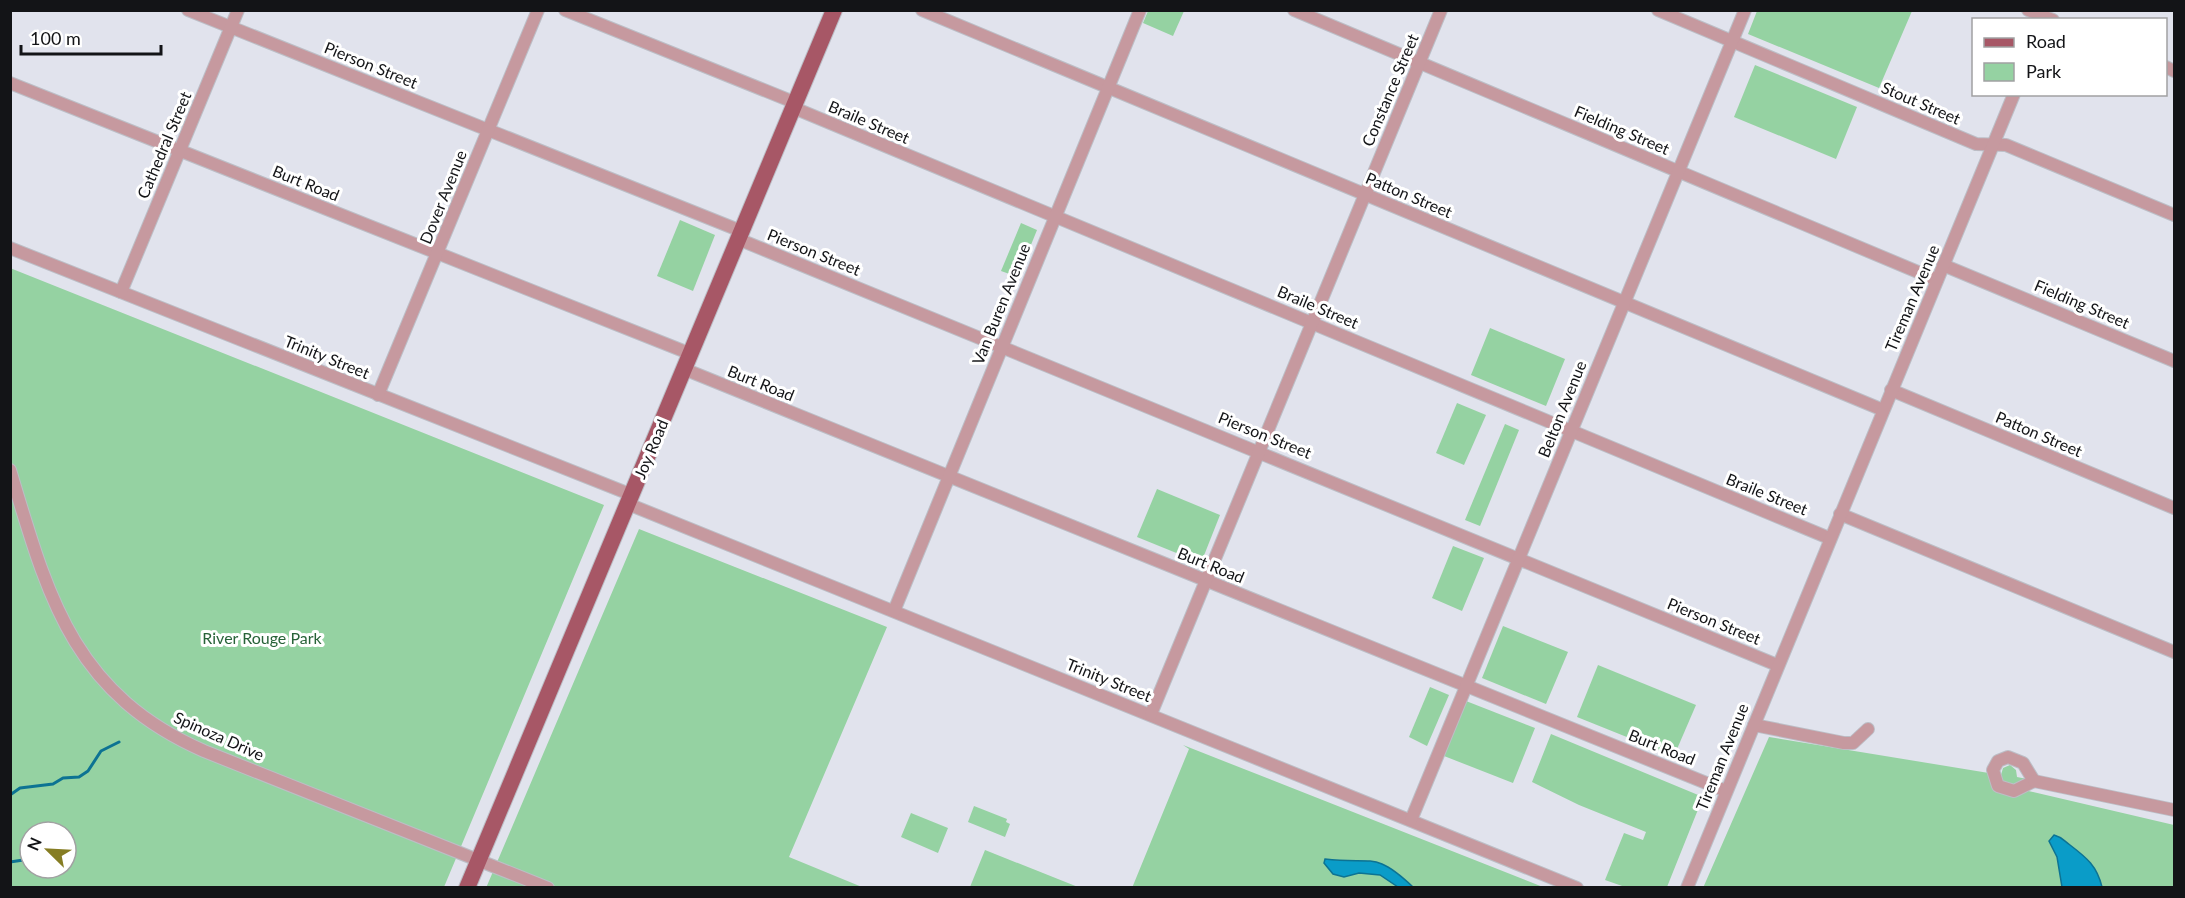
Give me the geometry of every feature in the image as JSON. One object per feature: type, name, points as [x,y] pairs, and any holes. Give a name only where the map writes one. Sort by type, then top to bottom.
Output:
[{"type":"main road","name":"Joy Road","points":[[467,888],[834,10]]},
{"type":"street","name":"Pierson Street","points":[[188,10],[488,130],[1002,347],[1778,665]]},
{"type":"street","name":"Cathedral Street","points":[[121,292],[238,10]]},
{"type":"street","name":"Dover Avenue","points":[[378,395],[538,10]]},
{"type":"street","name":"Braile Street","points":[[565,10],[1054,217],[1829,538]]},
{"type":"street","name":"Patton Street","points":[[922,10],[1883,410]]},
{"type":"street","name":"Van Buren Avenue","points":[[894,611],[1140,10]]},
{"type":"street","name":"Fielding Street","points":[[1294,10],[1937,280]]},
{"type":"street","name":"Constance Street","points":[[1151,714],[1441,10]]},
{"type":"street","name":"Stout Street","points":[[1658,10],[1976,144],[2006,145],[2175,215]]},
{"type":"street","name":"Belton Avenue","points":[[1412,820],[1745,10]]},
{"type":"street","points":[[2028,10],[2049,17]]},
{"type":"street","name":"Burt Road","points":[[10,82],[437,253],[949,477],[1726,791]]},
{"type":"street","name":"Tireman Avenue","points":[[1687,888],[1829,538],[2013,96]]},
{"type":"street","name":"Trinity Street","points":[[10,248],[378,395],[894,611],[1577,888]]},
{"type":"street","name":"Fielding Street","points":[[1943,265],[2175,361]]},
{"type":"street","name":"Patton Street","points":[[1891,390],[2175,508]]},
{"type":"street","name":"Spinoza Drive","points":[[10,470],[43,578],[57,611],[85,657],[133,708],[171,735],[204,751],[548,888]]},
{"type":"street","points":[[1840,514],[2175,652]]},
{"type":"street","points":[[1754,725],[1844,743],[1853,743],[1868,729]]},
{"type":"street","points":[[2034,781],[2175,810]]},
{"type":"green space","points":[[1757,10],[1912,11],[1879,88],[1748,34]]},
{"type":"green space","points":[[1148,11],[1184,11],[1173,36],[1143,23]]},
{"type":"green space","points":[[1755,65],[1857,107],[1836,159],[1734,117]]},
{"type":"green space","points":[[680,220],[715,235],[693,291],[657,276]]},
{"type":"green space","points":[[1021,223],[1037,230],[1018,277],[1001,271]]},
{"type":"green space","name":"River Rouge Park","points":[[10,268],[604,505],[444,887],[11,887]]},
{"type":"green space","points":[[1490,328],[1565,359],[1546,406],[1471,375]]},
{"type":"green space","points":[[1457,403],[1486,415],[1464,465],[1436,453]]},
{"type":"green space","points":[[1505,424],[1519,430],[1480,526],[1465,520]]},
{"type":"green space","points":[[1157,489],[1220,515],[1201,563],[1137,537]]},
{"type":"green space","points":[[639,529],[887,627],[789,857],[862,887],[486,888]]},
{"type":"green space","points":[[1453,546],[1484,558],[1462,611],[1432,598]]},
{"type":"green space","points":[[1503,626],[1568,652],[1546,704],[1482,678]]},
{"type":"green space","points":[[1598,665],[1696,705],[1674,756],[1577,717]]},
{"type":"green space","points":[[1430,687],[1449,695],[1427,746],[1409,737]]},
{"type":"green space","points":[[1466,701],[1535,728],[1513,783],[1444,756]]},
{"type":"green space","points":[[1551,734],[1703,797],[1667,887],[1625,887],[1605,880],[1624,833],[1643,840],[1646,832],[1579,805],[1532,782]]},
{"type":"green space","points":[[1769,737],[2001,775],[2003,768],[2010,765],[2016,770],[2017,777],[2027,779],[2024,790],[2174,825],[2174,887],[1703,888]]},
{"type":"green space","points":[[1183,745],[1543,887],[1132,888],[1189,749]]},
{"type":"green space","points":[[974,806],[1007,819],[1006,822],[1010,824],[1005,837],[968,822]]},
{"type":"green space","points":[[911,813],[948,828],[938,853],[901,837]]},
{"type":"green space","points":[[985,850],[1078,887],[970,887]]},
{"type":"water","points":[[2054,835],[2063,839],[2090,863],[2102,887],[2062,887],[2057,857],[2049,841]]},
{"type":"water","points":[[1325,859],[1381,863],[1413,887],[1398,887],[1380,875],[1359,873],[1344,877],[1333,874],[1324,863]]},
{"type":"waterway","points":[[10,795],[20,788],[53,784],[63,778],[79,777],[88,771],[101,751],[119,742]]},
{"type":"waterway","points":[[10,862],[18,861]]}]
